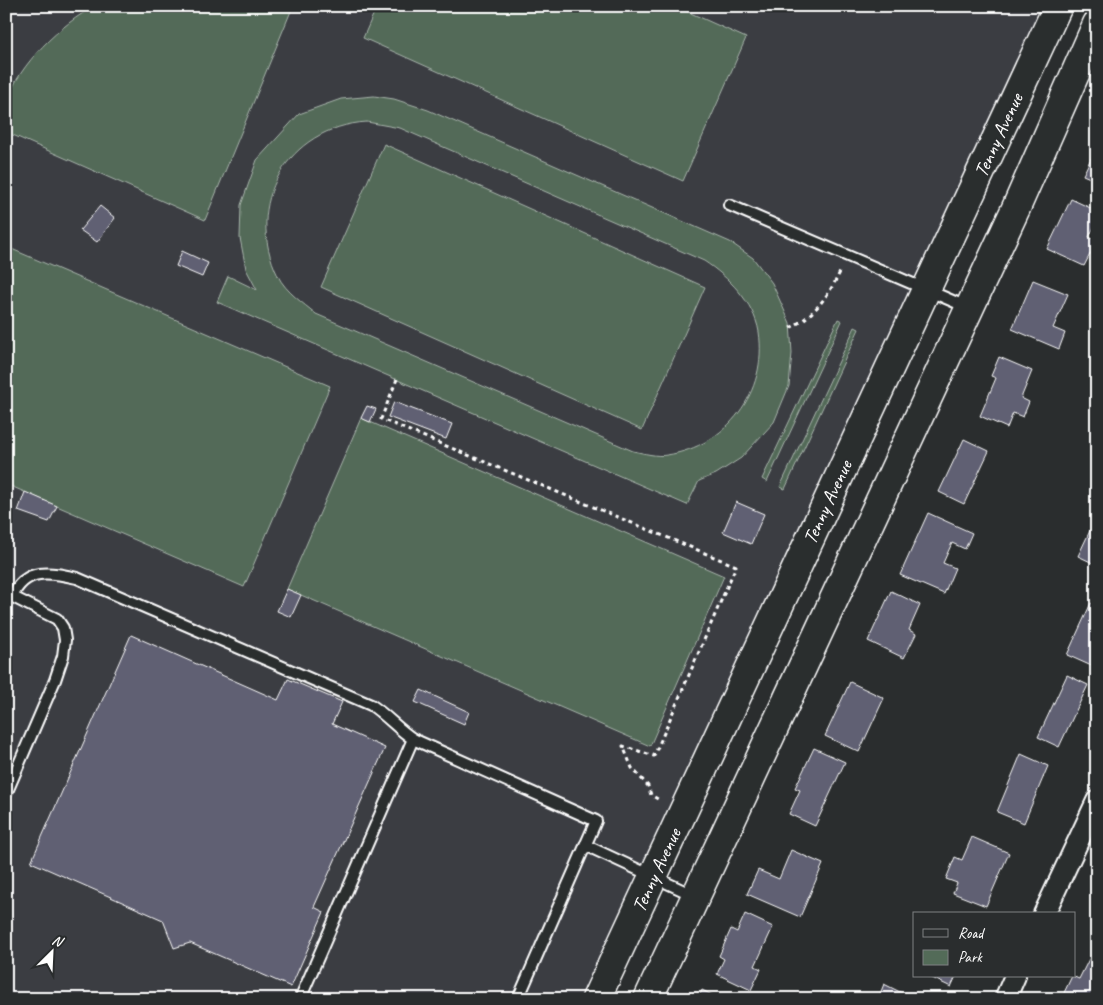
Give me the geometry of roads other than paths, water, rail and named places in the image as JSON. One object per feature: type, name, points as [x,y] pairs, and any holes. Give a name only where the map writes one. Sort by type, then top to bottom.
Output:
[{"type":"street","name":"Tenny Avenue","points":[[596,999],[1058,6]]},
{"type":"street","points":[[648,999],[970,308],[1097,24]]},
{"type":"street","points":[[1045,912],[1097,801]]},
{"type":"street","points":[[1004,999],[1014,978]]},
{"type":"lane","points":[[729,205],[970,308]]},
{"type":"lane","points":[[6,794],[56,680],[63,656],[65,640],[63,628],[56,619],[9,595],[26,578],[40,573],[56,573],[77,578],[371,706],[386,715],[400,730],[413,739],[596,821],[518,999]]},
{"type":"lane","points":[[300,999],[413,739]]},
{"type":"lane","points":[[585,845],[696,896]]}]
